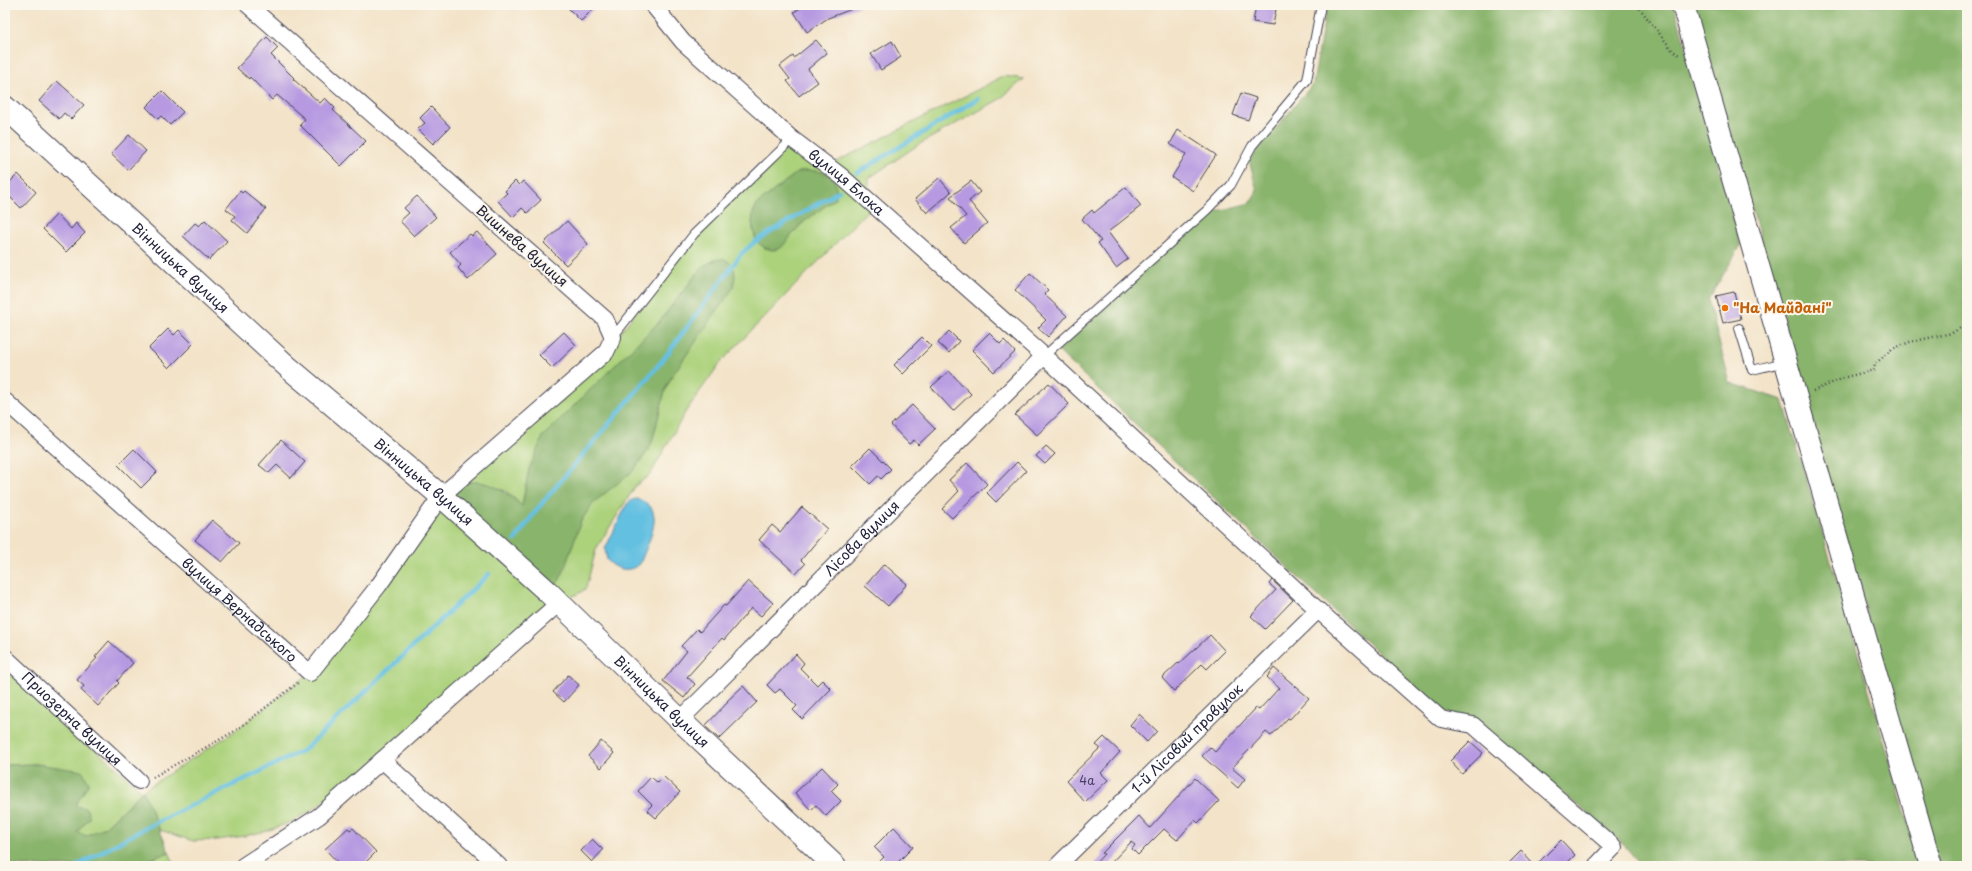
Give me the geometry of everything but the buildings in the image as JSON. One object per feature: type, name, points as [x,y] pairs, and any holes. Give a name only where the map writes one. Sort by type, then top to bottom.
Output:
[{"type":"street","name":"Вишнева вулиця","points":[[248,5],[605,319],[613,337]]},
{"type":"street","name":"вулиця Блока","points":[[653,5],[683,42],[792,139],[841,176],[1044,356],[1318,610],[1441,719],[1473,725],[1614,847],[1596,866]]},
{"type":"street","points":[[1683,5],[1784,362],[1931,866]]},
{"type":"street","name":"Вінницька вулиця","points":[[5,107],[289,368],[441,496],[559,603],[680,720],[835,866]]},
{"type":"street","points":[[441,496],[606,352],[613,337]]},
{"type":"street","name":"Лісова вулиця","points":[[680,720],[1044,356]]},
{"type":"street","name":"вулиця Вернадського","points":[[5,401],[310,673],[379,585],[441,496]]},
{"type":"street","points":[[243,866],[319,816],[559,603]]},
{"type":"street","name":"1-й Лісовий провулок","points":[[1057,866],[1318,610]]},
{"type":"street","name":"Приозерна вулиця","points":[[5,658],[139,781]]},
{"type":"street","points":[[382,760],[499,866]]},
{"type":"lane","points":[[1044,356],[1207,210],[1231,185],[1252,146],[1307,80],[1321,5]]},
{"type":"lane","points":[[613,337],[694,234],[792,139]]},
{"type":"lane","points":[[1739,328],[1752,370],[1784,362]]},
{"type":"path","points":[[1636,5],[1673,51],[1702,70]]},
{"type":"path","points":[[1807,393],[1846,377],[1874,370],[1875,364],[1892,349],[1910,342],[1952,333],[1967,324]]},
{"type":"path","points":[[139,781],[151,778],[235,731],[310,673]]},
{"type":"green space","points":[[1327,5],[1674,5],[1741,245],[1708,300],[1730,383],[1783,400],[1921,866],[1641,866],[1619,840],[1474,719],[1441,712],[1058,351],[1206,214],[1250,203],[1257,191],[1249,160],[1313,84]]},
{"type":"green space","points":[[1694,5],[1967,5],[1967,866],[1939,866]]},
{"type":"green space","points":[[1004,76],[1024,79],[1000,99],[918,145],[869,178],[868,210],[720,363],[686,411],[650,475],[636,485],[596,549],[586,588],[559,603],[386,757],[309,812],[288,823],[267,831],[217,840],[193,841],[160,830],[142,791],[235,731],[310,673],[441,496],[606,352],[694,234],[792,139],[828,166]],"holes":[[[836,198],[808,218],[773,250],[762,245],[755,236],[753,231],[753,213]],[[703,266],[674,373],[663,396],[654,436],[649,448],[636,466],[601,494],[587,511],[576,530],[563,573],[479,483],[506,491],[522,506],[529,469],[659,322]]]},
{"type":"green space","points":[[802,171],[823,172],[832,178],[835,183],[836,198],[801,224],[781,248],[773,250],[765,248],[756,241],[752,223],[753,213],[757,204],[795,174]]},
{"type":"green space","points":[[723,259],[728,261],[733,267],[735,279],[733,288],[674,373],[666,387],[652,442],[647,452],[633,471],[593,503],[581,521],[559,581],[547,591],[441,496],[463,484],[479,482],[503,491],[522,506],[529,469],[543,436],[659,322],[703,266],[715,260]]},
{"type":"green space","points":[[5,668],[142,791],[105,827],[86,837],[77,832],[90,817],[75,806],[37,764],[5,765]]},
{"type":"green space","points":[[37,764],[82,771],[89,783],[75,806],[86,808],[90,817],[77,832],[86,836],[105,827],[143,791],[169,852],[133,866],[5,866],[5,765]]},
{"type":"green space","points":[[169,852],[175,866],[133,866]]},
{"type":"water","points":[[636,499],[646,503],[652,509],[654,517],[653,527],[640,564],[631,569],[623,569],[615,566],[607,560],[605,549],[627,504]]},
{"type":"waterway","points":[[857,173],[978,99]]},
{"type":"waterway","points":[[515,540],[538,508],[662,361],[742,253],[756,241],[839,191]]},
{"type":"waterway","points":[[77,866],[143,829],[304,750],[489,574]]},
{"type":"place","name":"\"На Майдані\"","points":[[1725,308]]}]
